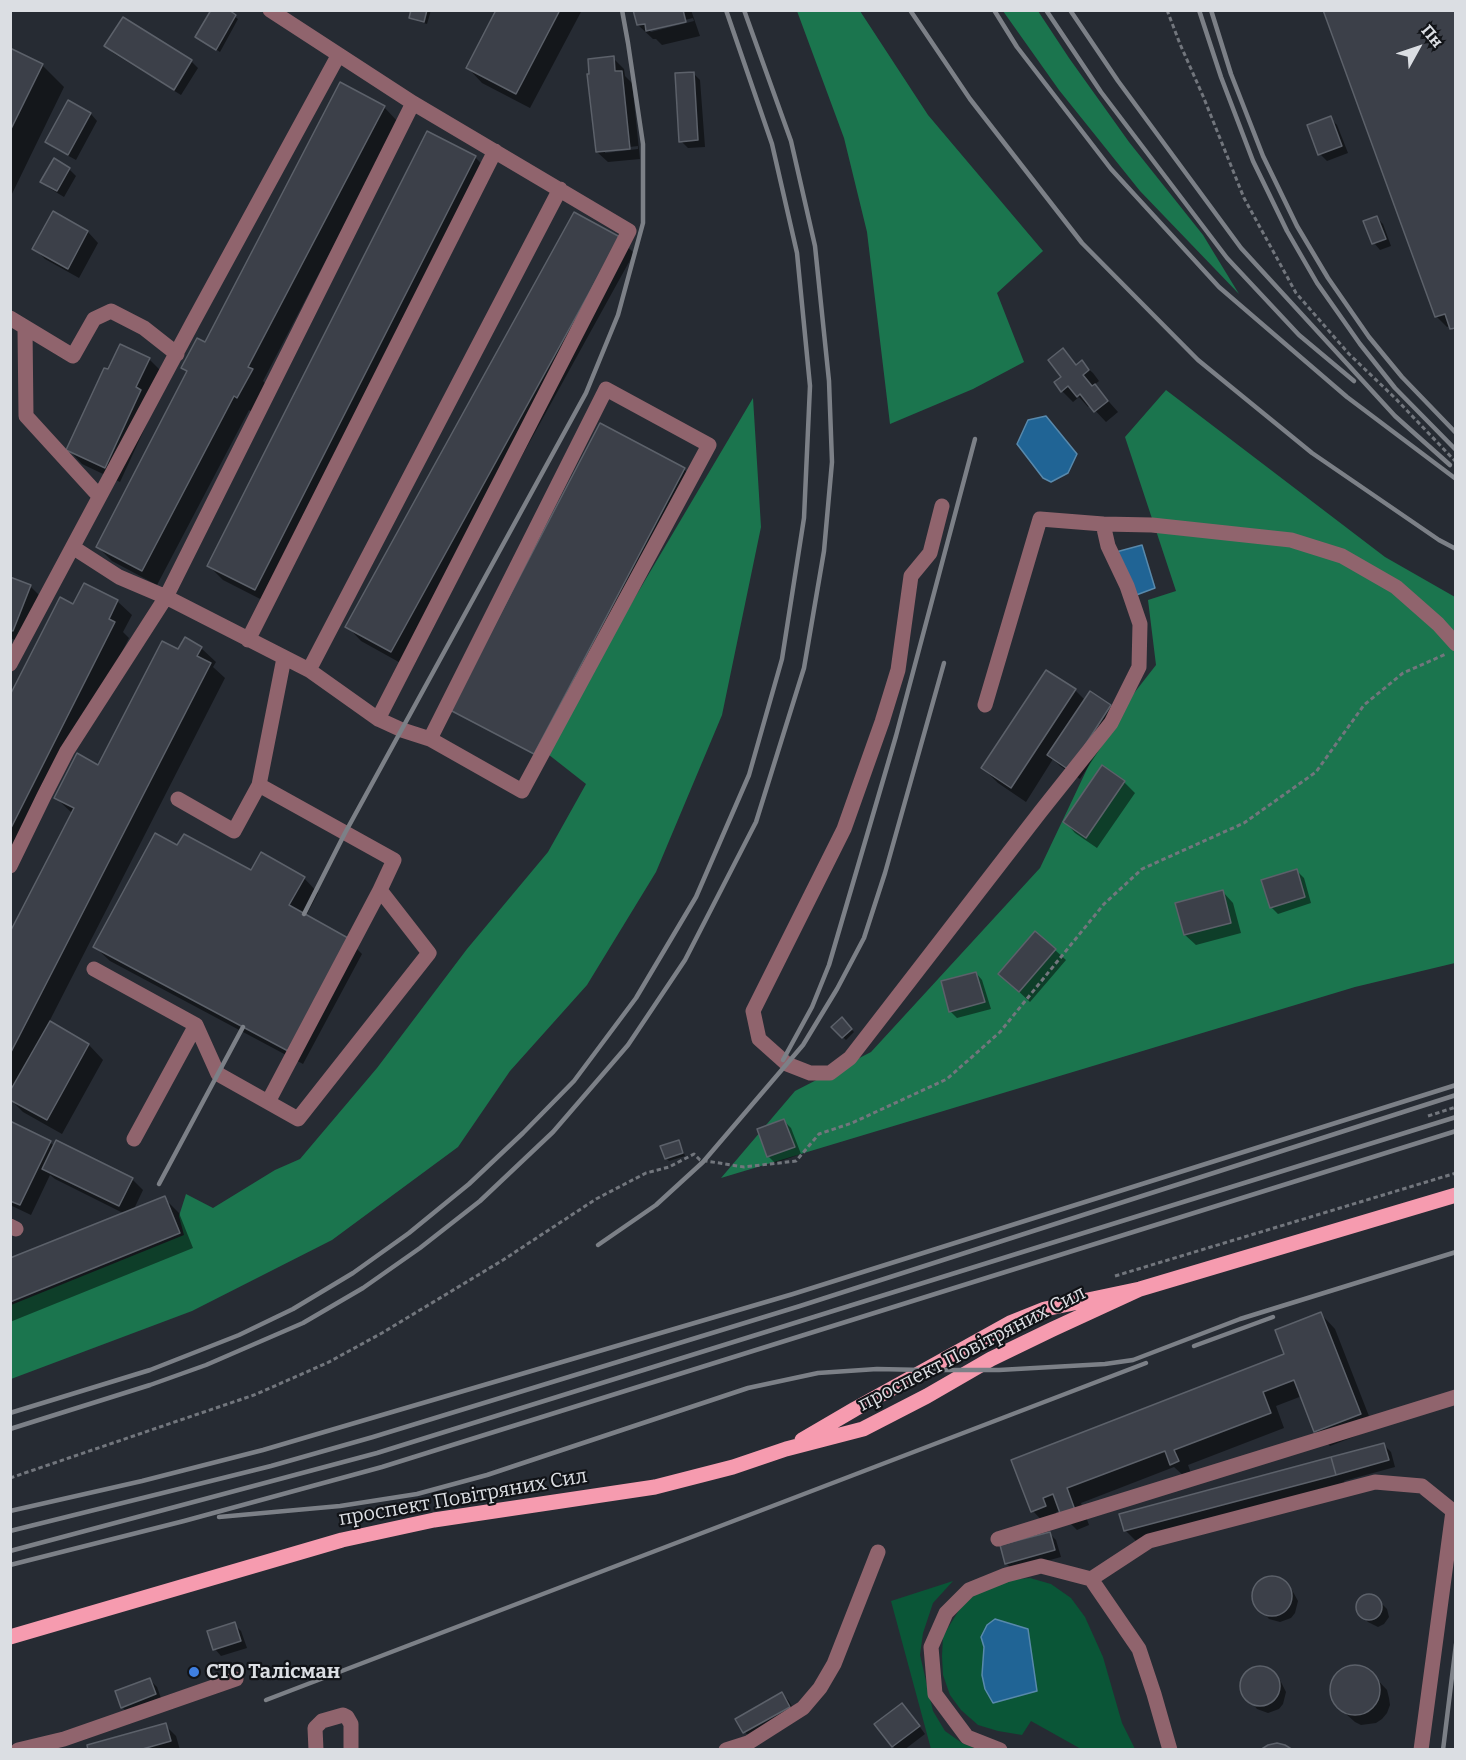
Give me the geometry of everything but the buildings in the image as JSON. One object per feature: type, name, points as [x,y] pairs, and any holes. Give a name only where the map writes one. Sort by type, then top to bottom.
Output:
[{"type":"main road","name":"проспект Повітряних Сил","points":[[786,1449],[1010,1323],[1045,1309],[1140,1289],[1455,1195]]},
{"type":"main road","name":"проспект Повітряних Сил","points":[[10,1636],[342,1540],[434,1520],[655,1487],[863,1429],[919,1401],[992,1359],[1140,1289]]},
{"type":"lane","points":[[270,10],[412,103],[629,231],[378,719]]},
{"type":"lane","points":[[10,664],[338,56]]},
{"type":"lane","points":[[10,866],[68,751],[166,597],[412,103]]},
{"type":"lane","points":[[248,640],[495,151]]},
{"type":"lane","points":[[309,670],[560,189]]},
{"type":"lane","points":[[10,318],[74,356],[94,319],[111,311],[144,328],[177,354]]},
{"type":"lane","points":[[25,328],[27,417],[99,496]]},
{"type":"lane","points":[[74,548],[119,577],[166,597],[309,670],[378,719],[430,740],[522,791],[709,445],[606,389],[430,740]]},
{"type":"lane","points":[[942,506],[930,553],[911,576],[898,670],[844,829],[753,1011],[759,1039],[787,1064],[810,1073],[830,1074],[850,1058],[1112,723],[1139,667],[1140,624],[1127,586],[1108,546],[1103,524]]},
{"type":"lane","points":[[985,705],[1040,519],[1152,525],[1291,540],[1341,556],[1396,587],[1438,624],[1455,644]]},
{"type":"lane","points":[[178,799],[234,831],[259,785],[284,658]]},
{"type":"lane","points":[[259,785],[394,860],[268,1102]]},
{"type":"lane","points":[[94,969],[195,1025],[218,1074],[298,1119],[429,953],[380,890]]},
{"type":"lane","points":[[134,1139],[195,1025]]},
{"type":"lane","points":[[998,1539],[1455,1397]]},
{"type":"lane","points":[[1091,1579],[1149,1541],[1375,1482],[1422,1486],[1453,1511],[1421,1749]]},
{"type":"lane","points":[[726,1749],[750,1746],[803,1708],[820,1688],[834,1664],[878,1552]]},
{"type":"lane","points":[[1000,1749],[967,1737],[935,1694],[931,1647],[946,1613],[969,1590],[1006,1575],[1041,1566],[1091,1579],[1139,1649],[1170,1749]]},
{"type":"lane","points":[[18,1749],[64,1739],[236,1679]]},
{"type":"lane","points":[[316,1749],[315,1728],[322,1721],[343,1715],[351,1724],[351,1749]]},
{"type":"path","points":[[1167,10],[1244,198],[1296,293],[1349,354],[1395,398],[1455,462]]},
{"type":"path","points":[[10,1478],[254,1395],[327,1363],[382,1333],[503,1260],[596,1199],[646,1173],[669,1167],[694,1154],[700,1160],[744,1167],[796,1161],[819,1134],[852,1123],[947,1080],[1000,1032],[1104,904],[1142,869],[1244,823],[1316,772],[1364,705],[1403,673],[1455,650]]},
{"type":"path","points":[[1428,1116],[1455,1107]]},
{"type":"green space","points":[[797,11],[860,11],[928,115],[1043,251],[997,293],[1024,362],[973,389],[890,424],[867,232],[844,138]]},
{"type":"green space","points":[[1003,11],[1038,11],[1129,142],[1203,235],[1239,294],[1140,191],[1059,90]]},
{"type":"green space","points":[[1166,390],[1385,557],[1455,597],[1455,963],[1355,987],[721,1178],[795,1091],[871,1052],[1040,868],[1106,729],[1156,665],[1148,600],[1176,591],[1125,437]]},
{"type":"green space","points":[[753,398],[761,527],[722,715],[656,872],[587,985],[510,1071],[458,1147],[332,1240],[192,1311],[11,1379],[11,1305],[184,1235],[179,1216],[186,1194],[213,1208],[275,1170],[300,1159],[377,1068],[467,949],[548,852],[586,784],[544,751]]},
{"type":"green space","points":[[1030,1578],[1051,1584],[1071,1598],[1085,1617],[1103,1657],[1122,1723],[1135,1749],[1081,1749],[1031,1721],[1022,1735],[998,1731],[978,1725],[961,1710],[950,1695],[943,1675],[943,1636],[959,1610],[974,1595],[1005,1580]]},
{"type":"green space","points":[[953,1581],[933,1603],[923,1633],[920,1655],[933,1711],[945,1731],[962,1743],[977,1749],[931,1749],[891,1601]]},
{"type":"water","points":[[1046,416],[1077,454],[1068,473],[1051,482],[1043,478],[1017,444],[1028,420]]},
{"type":"water","points":[[1142,545],[1155,588],[1131,597],[1116,552]]},
{"type":"water","points":[[995,1619],[1028,1629],[1037,1691],[993,1703],[985,1689],[982,1675],[984,1647],[981,1637],[987,1625]]},
{"type":"railway","points":[[304,914],[345,833],[586,393],[618,315],[643,223],[643,144],[622,10]]},
{"type":"railway","points":[[10,1413],[150,1370],[239,1335],[293,1309],[353,1273],[409,1233],[469,1184],[574,1081],[636,998],[696,897],[749,775],[782,659],[804,518],[810,386],[797,253],[772,144],[726,10]]},
{"type":"railway","points":[[10,1429],[206,1365],[303,1323],[363,1288],[420,1248],[480,1201],[553,1132],[628,1045],[685,960],[756,822],[804,668],[824,551],[832,462],[829,381],[815,246],[791,141],[744,10]]},
{"type":"railway","points":[[910,10],[970,99],[1082,243],[1198,360],[1312,453],[1439,540],[1456,549]]},
{"type":"railway","points":[[994,10],[1017,47],[1111,169],[1219,287],[1347,397],[1456,479]]},
{"type":"railway","points":[[1046,10],[1101,92],[1227,258],[1299,335],[1354,381]]},
{"type":"railway","points":[[1070,10],[1118,81],[1241,248],[1395,416],[1450,465]]},
{"type":"railway","points":[[1199,10],[1221,77],[1253,161],[1287,231],[1317,283],[1360,344],[1395,388],[1456,450]]},
{"type":"railway","points":[[1211,10],[1231,74],[1263,156],[1297,226],[1328,278],[1369,337],[1402,377],[1456,433]]},
{"type":"railway","points":[[783,1060],[812,1007],[829,965],[896,736],[975,439]]},
{"type":"railway","points":[[598,1245],[656,1205],[703,1162],[803,1045],[837,989],[864,938],[885,873],[944,663]]},
{"type":"railway","points":[[159,1184],[243,1027]]},
{"type":"railway","points":[[10,1511],[263,1450],[793,1294],[1456,1085]]},
{"type":"railway","points":[[10,1531],[271,1466],[373,1437],[800,1306],[1456,1095]]},
{"type":"railway","points":[[10,1551],[377,1453],[1456,1117]]},
{"type":"railway","points":[[10,1565],[382,1467],[1456,1131]]},
{"type":"railway","points":[[219,1517],[340,1506],[417,1494],[487,1475],[748,1388],[818,1373],[877,1369],[999,1370],[1105,1364],[1133,1360],[1240,1319],[1456,1252]]},
{"type":"railway","points":[[1194,1346],[1273,1317]]},
{"type":"railway","points":[[266,1700],[1146,1363]]},
{"type":"railway","points":[[1443,1750],[1456,1644]]},
{"type":"place","name":"СТО Талісман","points":[[194,1672]]}]
